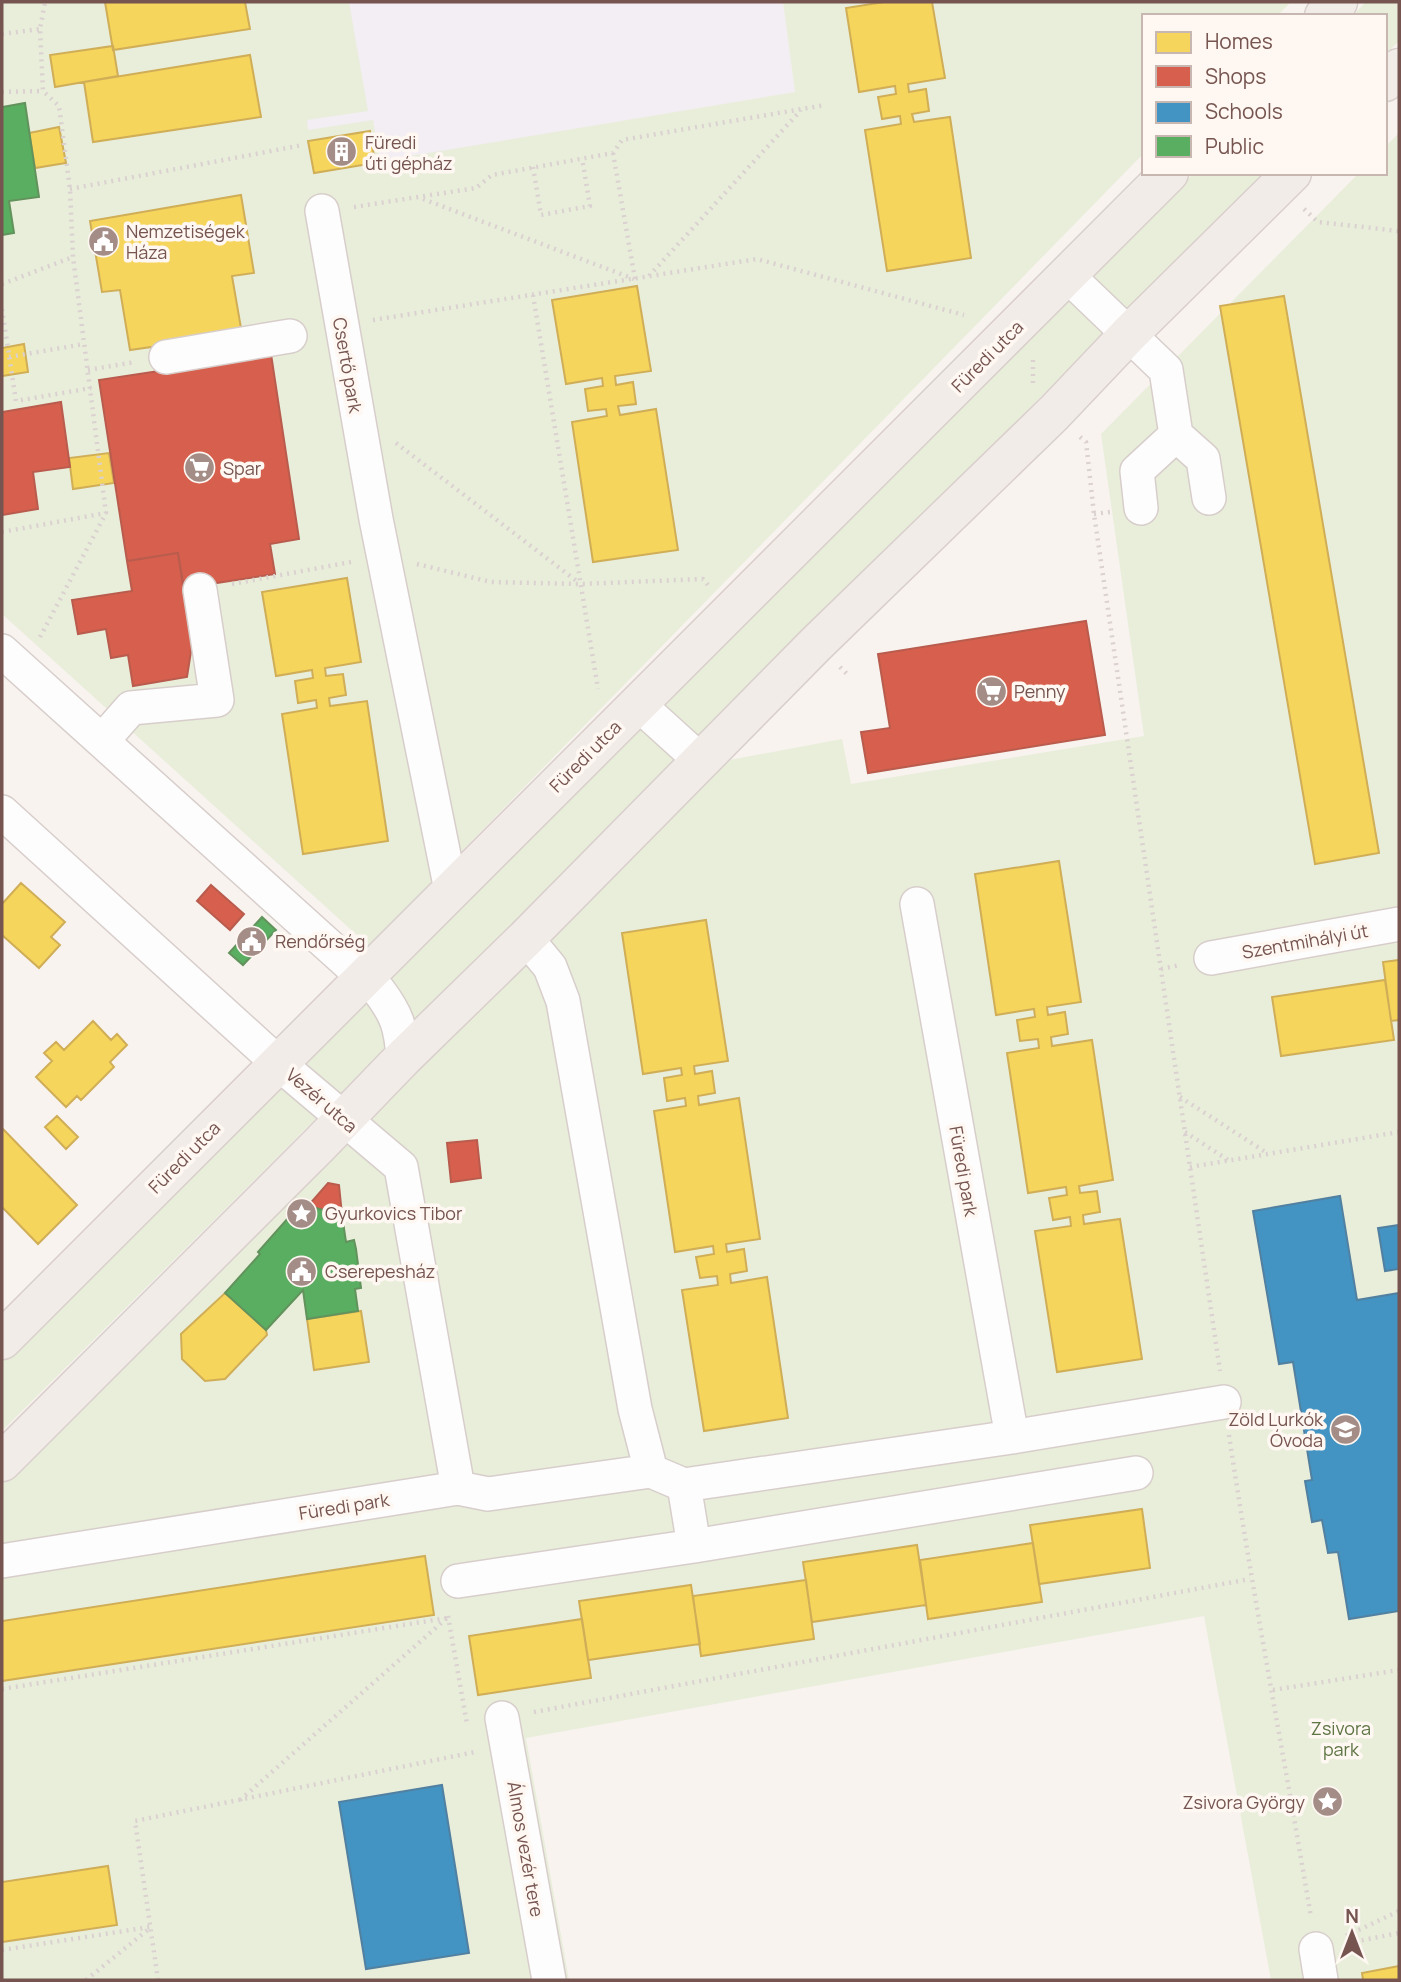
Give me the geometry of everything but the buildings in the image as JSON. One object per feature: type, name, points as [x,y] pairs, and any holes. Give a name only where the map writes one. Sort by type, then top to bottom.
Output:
[{"type":"main road","points":[[1324,14],[1338,2]]},
{"type":"main road","name":"Füredi utca","points":[[2,1340],[1167,175]]},
{"type":"main road","points":[[2,1462],[816,644],[1054,413],[1130,333],[1296,190]]},
{"type":"street","name":"Csertő park","points":[[322,211],[383,556],[451,890]]},
{"type":"street","points":[[1068,276],[1166,370],[1176,435],[1203,460],[1209,498]]},
{"type":"street","points":[[166,357],[290,336]]},
{"type":"street","points":[[1141,508],[1137,471],[1176,435]]},
{"type":"street","points":[[102,741],[131,708],[217,700],[200,590]]},
{"type":"street","points":[[2,651],[379,990],[396,1013],[401,1031],[403,1058]]},
{"type":"street","points":[[637,703],[701,761]]},
{"type":"street","name":"Vezér utca","points":[[2,813],[278,1063],[401,1167],[458,1488]]},
{"type":"street","name":"Füredi park","points":[[917,904],[1012,1437]]},
{"type":"street","name":"Szentmihályi út","points":[[1211,958],[1399,924]]},
{"type":"street","points":[[526,938],[550,967],[563,1001],[635,1409],[651,1471],[684,1485],[1012,1437],[1224,1402]]},
{"type":"street","name":"Füredi park","points":[[2,1561],[458,1488],[488,1494],[651,1471]]},
{"type":"street","points":[[458,1581],[694,1546],[1136,1473]]},
{"type":"street","points":[[684,1485],[694,1546]]},
{"type":"street","name":"Álmos vezér tere","points":[[505,1732],[549,1980]]},
{"type":"path","points":[[40,637],[106,513],[73,257],[70,189],[59,106],[43,91],[40,29],[45,2]]},
{"type":"path","points":[[2,34],[40,29]]},
{"type":"path","points":[[2,92],[43,91]]},
{"type":"path","points":[[635,279],[613,153],[622,140],[825,105]]},
{"type":"path","points":[[649,277],[801,110]]},
{"type":"path","points":[[70,189],[303,145]]},
{"type":"path","points":[[322,211],[476,188],[492,175],[613,153]]},
{"type":"path","points":[[533,167],[541,215],[590,206],[582,158]]},
{"type":"path","points":[[1296,190],[1318,222],[1399,231]]},
{"type":"path","points":[[420,197],[635,279]]},
{"type":"path","points":[[2,284],[73,257]]},
{"type":"path","points":[[341,325],[758,259],[964,315]]},
{"type":"path","points":[[533,295],[598,689]]},
{"type":"path","points":[[2,309],[16,401],[90,388]]},
{"type":"path","points":[[1032,312],[1034,395],[1086,442],[1094,514],[1250,1578],[1273,1690],[1319,1964]]},
{"type":"path","points":[[9,357],[85,344]]},
{"type":"path","points":[[88,369],[166,357]]},
{"type":"path","points":[[389,438],[580,584]]},
{"type":"path","points":[[2,531],[106,513]]},
{"type":"path","points":[[200,590],[383,556],[491,582],[580,584],[703,579],[730,610]]},
{"type":"path","points":[[816,644],[849,676]]},
{"type":"path","points":[[1179,1097],[1268,1154]]},
{"type":"path","points":[[1185,1132],[1228,1160]]},
{"type":"path","points":[[1190,1167],[1399,1132]]},
{"type":"path","points":[[158,1980],[135,1821],[472,1753],[505,1732],[1250,1578]]},
{"type":"path","points":[[2,1689],[447,1618]]},
{"type":"path","points":[[447,1618],[467,1726]]},
{"type":"path","points":[[239,1801],[447,1618]]},
{"type":"path","points":[[1273,1690],[1399,1670]]},
{"type":"path","points":[[470,1740],[472,1753]]},
{"type":"path","points":[[1319,1964],[1399,1911]]},
{"type":"path","points":[[2,1950],[150,1927]]},
{"type":"path","points":[[86,1980],[150,1927]]},
{"type":"path","points":[[1319,1964],[1399,1933]]},
{"type":"shaded area","points":[[287,2],[783,2],[795,92],[380,162],[308,131]]},
{"type":"green space","points":[[2,2],[349,2],[368,111],[307,120],[308,130],[373,120],[380,161],[795,92],[783,2],[1291,2],[1279,14],[1142,14],[1142,155],[369,946],[2,614]]},
{"type":"green space","points":[[1366,2],[1399,2],[1399,41],[1387,53],[1387,14],[1354,14]]},
{"type":"green space","name":"Zsivora park","points":[[1399,133],[1399,1980],[1271,1980],[1204,1616],[526,1738],[569,1980],[2,1980],[2,1478],[724,761],[842,739],[851,784],[1144,736],[1101,434],[1357,175],[1387,175],[1387,145]]},
{"type":"green space","points":[[1192,175],[1264,175],[2,1431],[2,1360]]},
{"type":"place","name":"Füredi úti gépház","points":[[342,152]]},
{"type":"place","name":"Nemzetiségek Háza","points":[[103,241]]},
{"type":"place","name":"Spar","points":[[200,468]]},
{"type":"place","name":"Penny","points":[[991,691]]},
{"type":"place","name":"Rendőrség","points":[[252,941]]},
{"type":"place","name":"Gyurkovics Tibor","points":[[302,1213]]},
{"type":"place","name":"Cserepesház","points":[[302,1271]]},
{"type":"place","name":"Zöld Lurkók Óvoda","points":[[1346,1429]]},
{"type":"place","name":"Zsivora György","points":[[1328,1802]]}]
